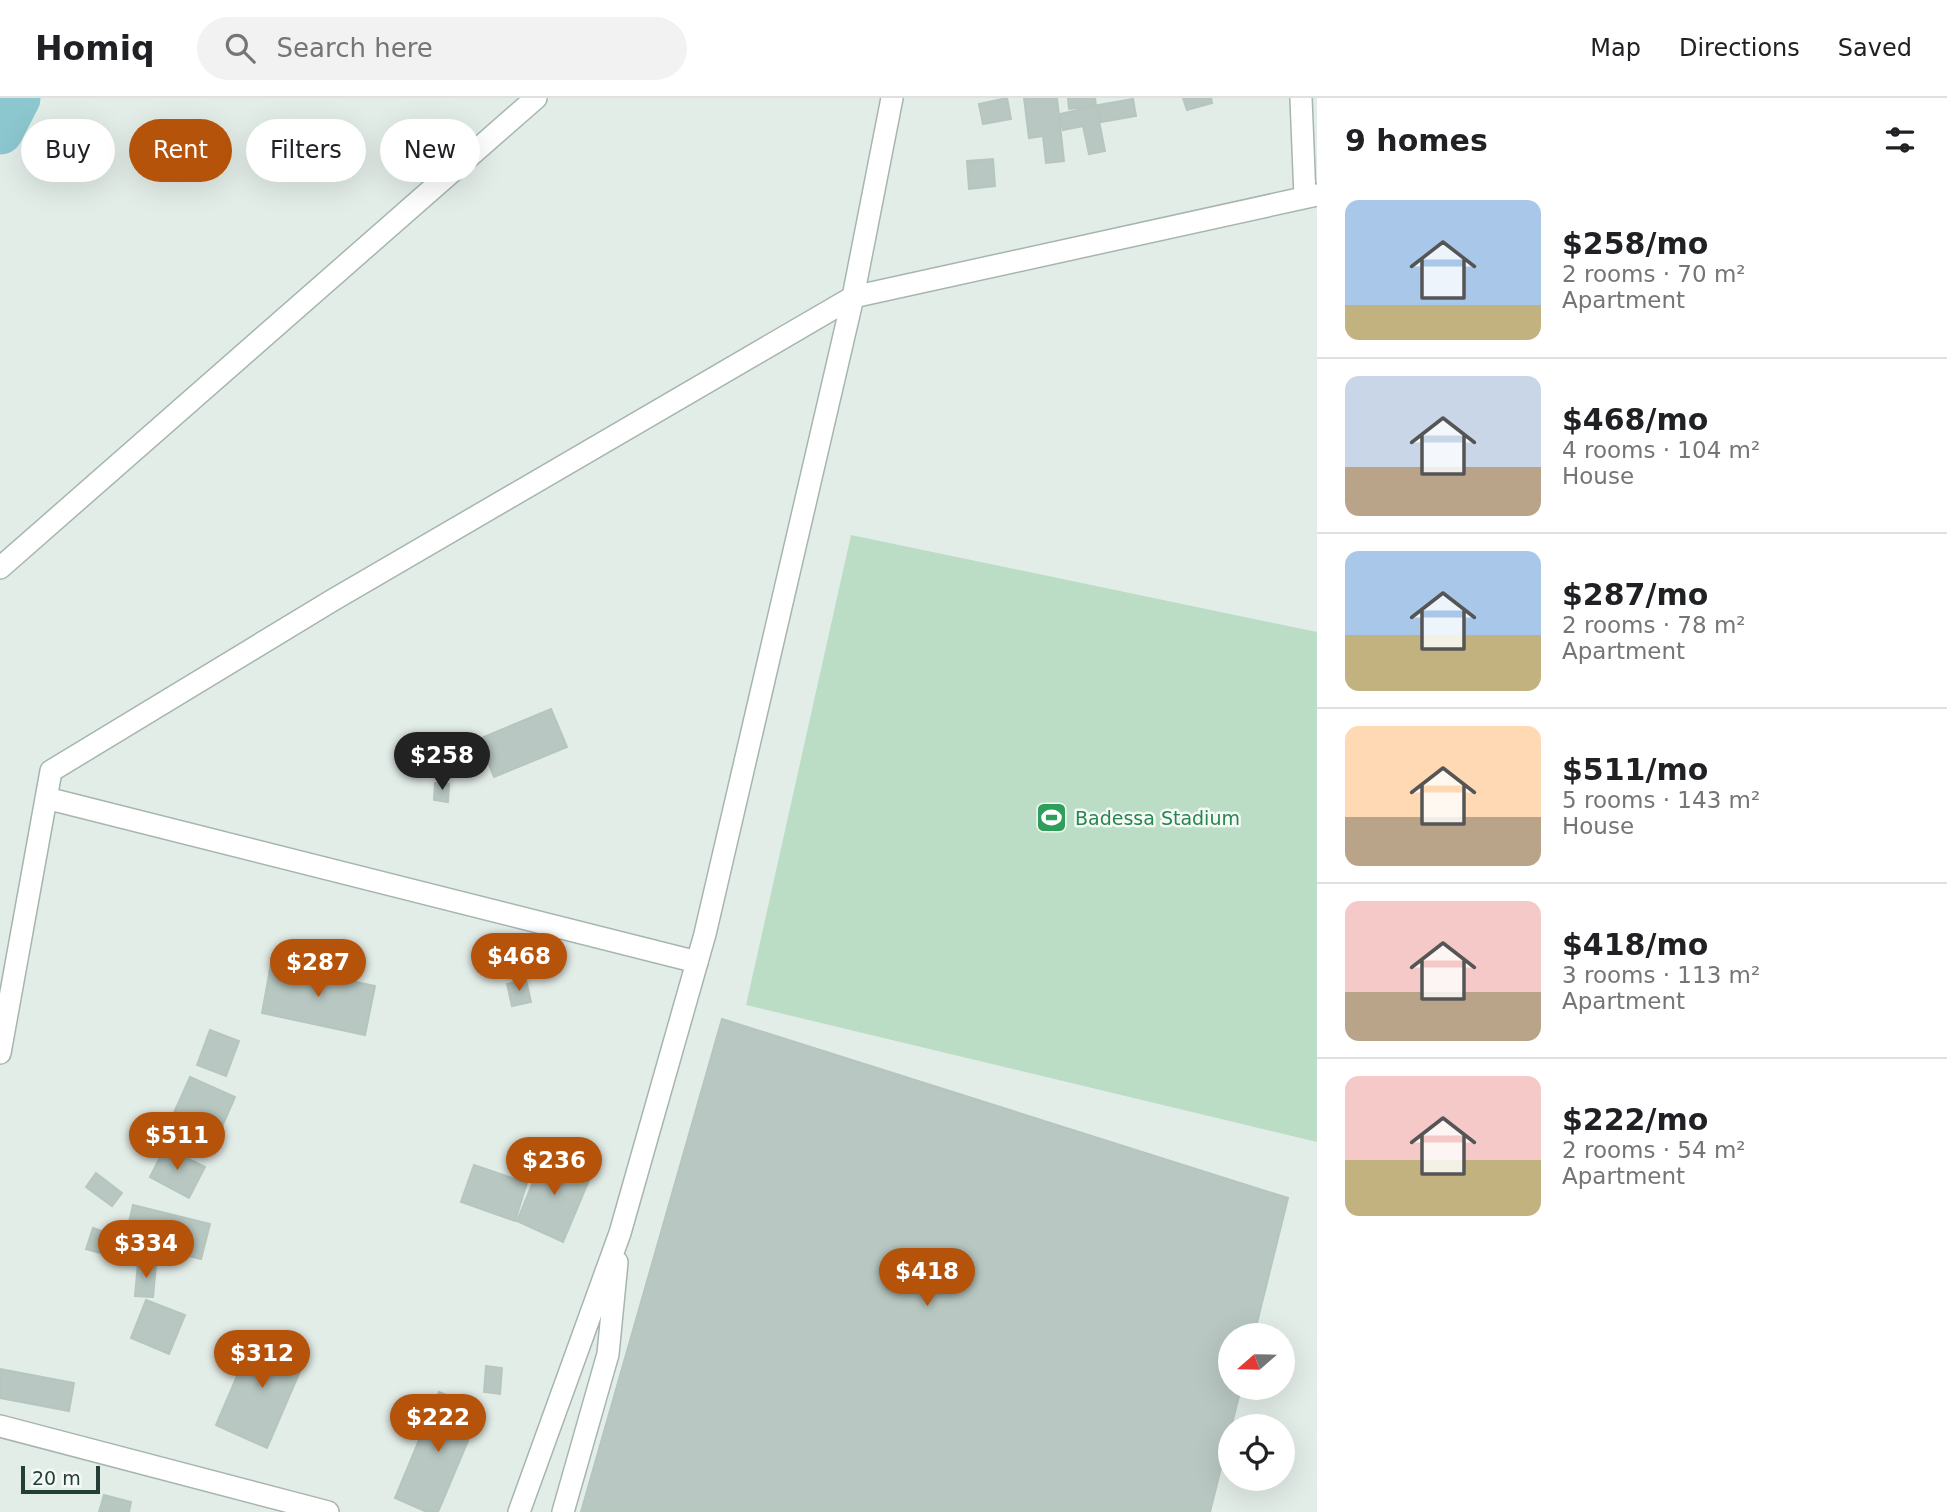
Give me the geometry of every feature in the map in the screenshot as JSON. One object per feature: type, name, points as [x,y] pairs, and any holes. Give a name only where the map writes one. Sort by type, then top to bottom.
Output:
[{"type":"street","points":[[0,568],[536,98]]},
{"type":"street","points":[[519,1512],[620,1233],[705,934],[853,297],[892,98]]},
{"type":"street","points":[[0,1052],[51,771],[333,600],[853,297],[1311,196],[1301,98]]},
{"type":"street","points":[[46,799],[697,962]]},
{"type":"street","points":[[564,1512],[608,1354],[620,1233]]},
{"type":"street","points":[[0,1426],[323,1511]]},
{"type":"green space","name":"Badessa Stadium","points":[[851,535],[1317,632],[1317,1142],[746,1005]]},
{"type":"building","points":[[1007,98],[1011,119],[983,124],[979,104]]},
{"type":"building","points":[[1024,98],[1057,98],[1064,161],[1046,163],[1043,136],[1029,138]]},
{"type":"building","points":[[1068,98],[1095,98],[1096,106],[1069,109]]},
{"type":"building","points":[[1183,98],[1211,98],[1212,103],[1187,110]]},
{"type":"building","points":[[1133,99],[1136,116],[1101,122],[1098,105]]},
{"type":"building","points":[[1096,106],[1105,151],[1089,154],[1083,126],[1063,130],[1060,114]]},
{"type":"building","points":[[993,159],[995,186],[969,189],[967,161]]},
{"type":"building","points":[[551,709],[567,747],[494,777],[479,739]]},
{"type":"building","points":[[435,783],[449,784],[448,802],[434,800]]},
{"type":"building","points":[[271,964],[375,986],[365,1035],[262,1013]]},
{"type":"building","points":[[526,980],[531,1002],[512,1006],[507,984]]},
{"type":"building","points":[[722,1019],[1288,1198],[1257,1323],[1218,1323],[1218,1400],[1238,1400],[1234,1414],[1218,1414],[1218,1480],[1210,1512],[581,1512]]},
{"type":"building","points":[[210,1030],[239,1041],[226,1076],[197,1065]]},
{"type":"building","points":[[190,1077],[235,1097],[217,1138],[172,1117]]},
{"type":"building","points":[[165,1147],[205,1167],[189,1198],[150,1177]]},
{"type":"building","points":[[545,1153],[592,1173],[563,1242],[517,1221]]},
{"type":"building","points":[[474,1165],[527,1183],[515,1221],[461,1202]]},
{"type":"building","points":[[96,1173],[122,1193],[112,1206],[86,1187]]},
{"type":"building","points":[[133,1205],[210,1224],[201,1259],[125,1240]]},
{"type":"building","points":[[93,1228],[113,1235],[107,1255],[86,1249]]},
{"type":"building","points":[[138,1263],[156,1264],[153,1297],[135,1296]]},
{"type":"building","points":[[146,1300],[185,1315],[169,1354],[131,1338]]},
{"type":"building","points":[[256,1332],[307,1355],[267,1448],[216,1425]]},
{"type":"building","points":[[486,1366],[502,1368],[500,1394],[484,1392]]},
{"type":"building","points":[[0,1369],[74,1383],[69,1411],[0,1398]]},
{"type":"building","points":[[439,1392],[481,1410],[438,1512],[427,1512],[395,1498]]},
{"type":"building","points":[[104,1495],[131,1502],[129,1512],[99,1512]]},
{"type":"waterway","points":[[0,131],[17,98]]},
{"type":"place","name":"Badessa Stadium","points":[[1052,818]]}]
